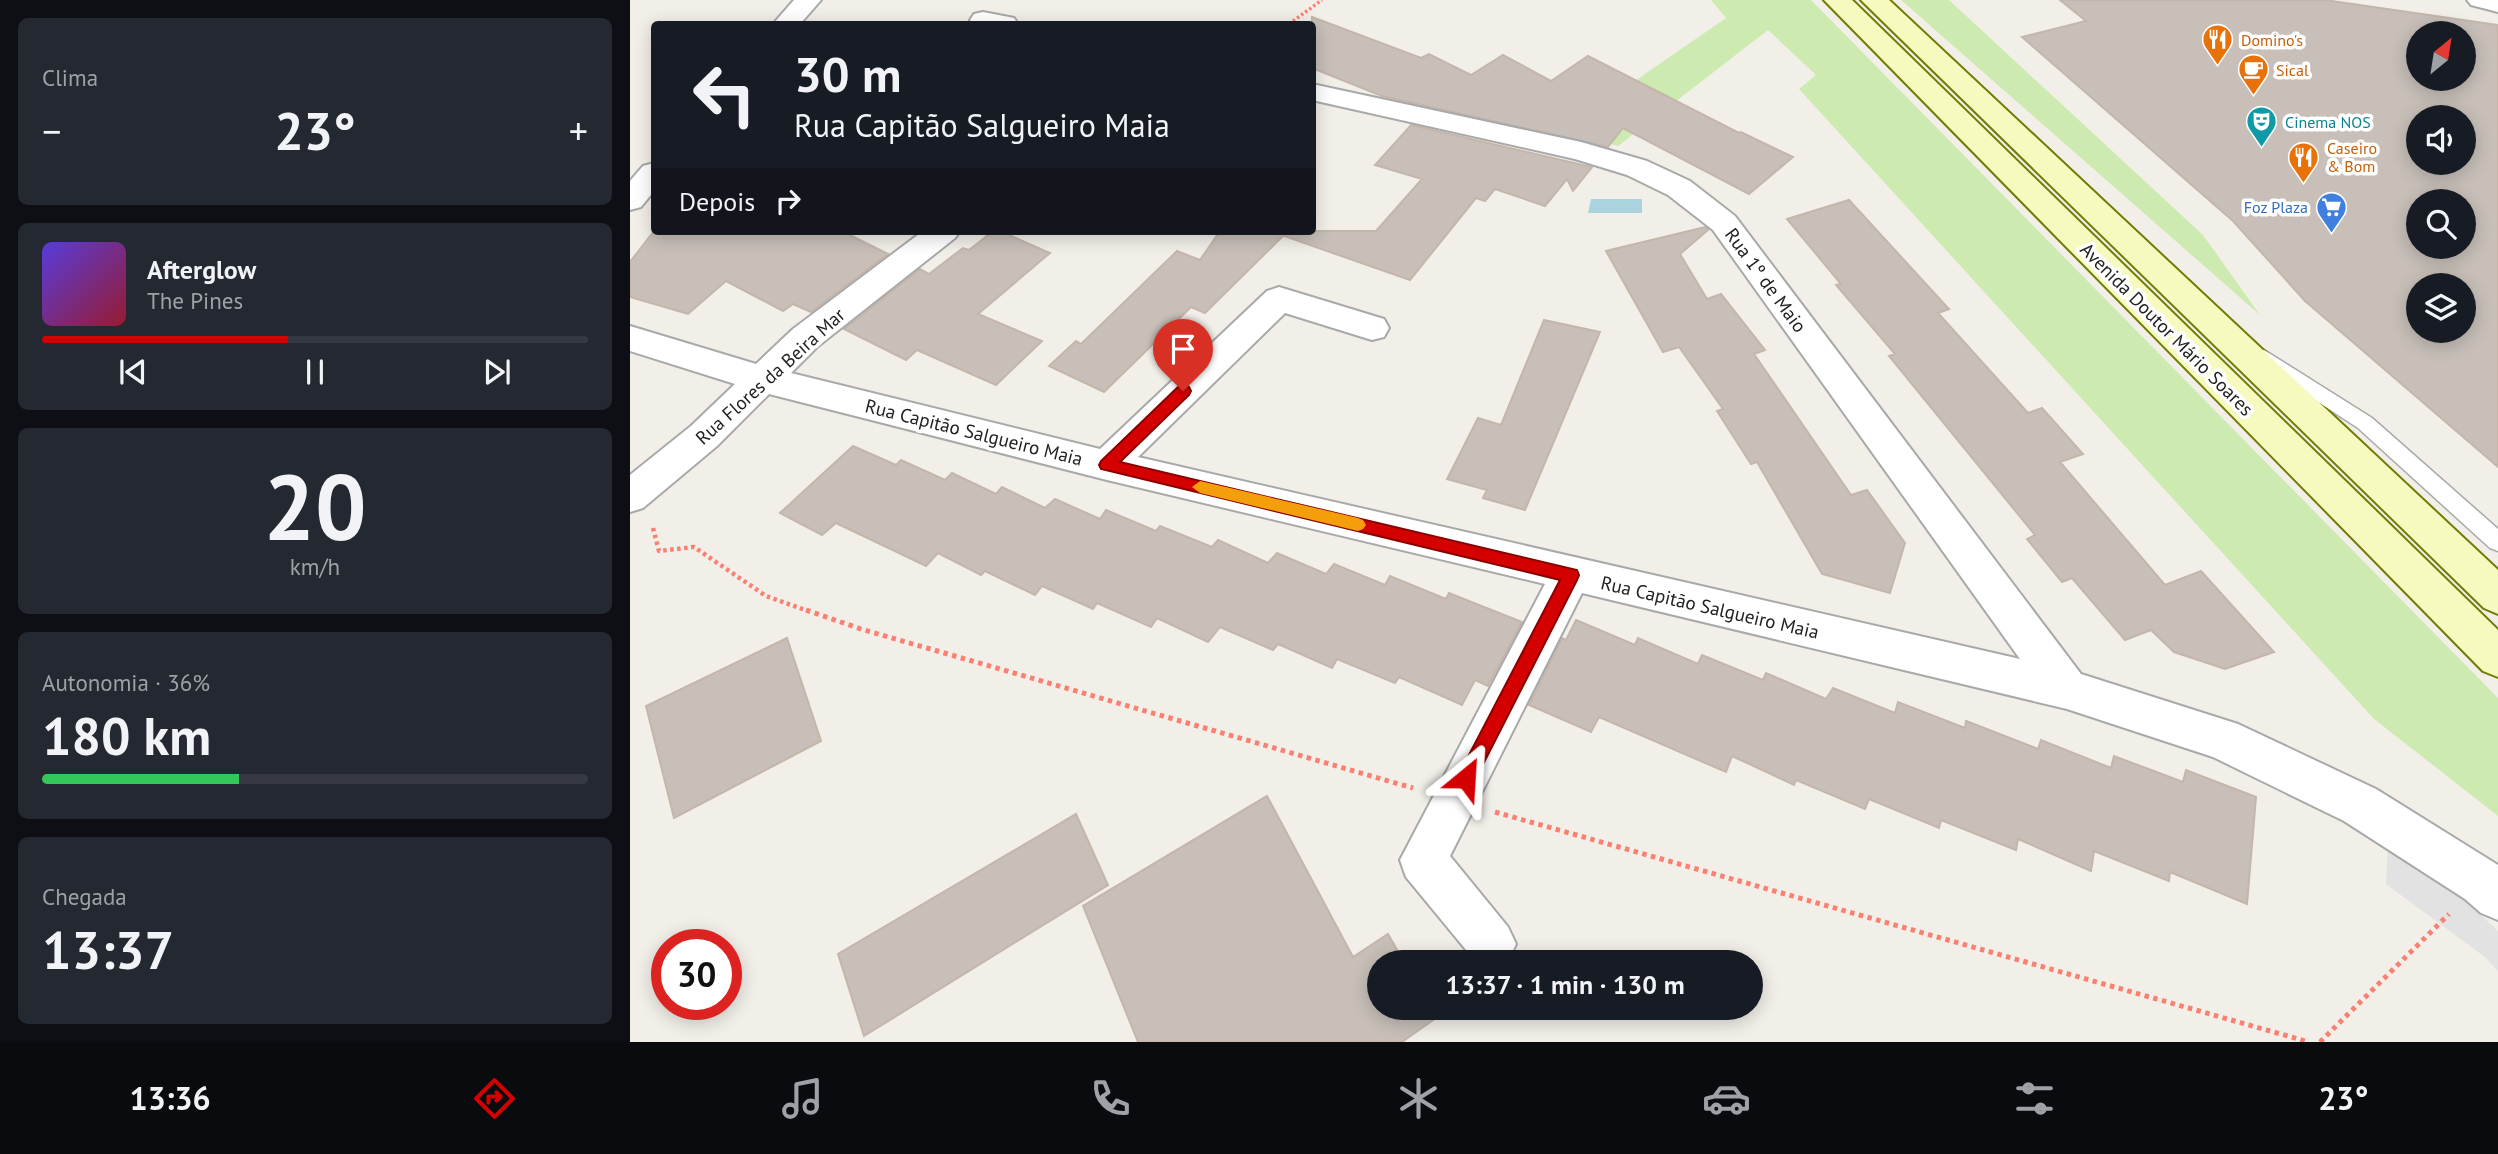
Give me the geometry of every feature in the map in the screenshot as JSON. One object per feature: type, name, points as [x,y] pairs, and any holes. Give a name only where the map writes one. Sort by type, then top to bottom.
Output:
[{"type":"main road","name":"Avenida Doutor Mário Soares","points":[[1837,0],[2498,658]]},
{"type":"main road","name":"Avenida Doutor Mário Soares","points":[[1874,0],[2498,596]]},
{"type":"street","points":[[789,21],[808,0]]},
{"type":"street","points":[[2480,0],[2498,4]]},
{"type":"street","name":"Rua 1º de Maio","points":[[1316,93],[1581,151],[1637,168],[1679,188],[1724,223],[2067,689]]},
{"type":"street","points":[[630,200],[651,176]]},
{"type":"street","name":"Rua Flores da Beira Mar","points":[[630,497],[704,436],[805,338],[939,235]]},
{"type":"street","points":[[1107,465],[1279,299],[1372,328]]},
{"type":"street","name":"Rua Capitão Salgueiro Maia","points":[[630,338],[762,379],[1107,465],[2067,689],[2222,739],[2360,805],[2490,889]]},
{"type":"street","points":[[1491,944],[1423,860],[1571,575]]},
{"type":"lane","points":[[2220,329],[2365,423],[2498,542]]},
{"type":"path","points":[[1293,21],[1322,0]]},
{"type":"path","points":[[2320,1042],[2490,889]]},
{"type":"green space","points":[[1711,0],[1811,0],[2498,698],[2498,816],[2374,719],[1799,89],[1816,75],[1768,30],[1618,146],[1561,132],[1726,18]]},
{"type":"green space","points":[[1901,0],[1949,0],[2203,235],[2260,315]]},
{"type":"shaded area","points":[[2388,848],[2450,886],[2498,931],[2498,971],[2485,957],[2386,884]]},
{"type":"water","points":[[1591,199],[1642,199],[1642,213],[1588,213]]},
{"type":"building","name":"Foz Plaza","points":[[2060,0],[2325,0],[2470,21],[2406,21],[2406,91],[2476,91],[2476,22],[2498,25],[2498,467],[2305,301],[2233,221],[2022,37],[2086,21]]},
{"type":"building","points":[[1312,17],[1421,58],[1429,54],[1471,75],[1503,55],[1551,81],[1588,56],[1739,133],[1793,157],[1749,194],[1623,128],[1608,147],[1382,96],[1316,70],[1316,21],[1312,21]]},
{"type":"building","points":[[1411,125],[1592,167],[1573,191],[1567,179],[1545,206],[1495,189],[1485,201],[1476,198],[1410,280],[1284,236],[1316,235],[1316,231],[1376,231],[1422,179],[1375,165]]},
{"type":"building","points":[[1849,200],[1949,309],[1938,313],[2028,413],[2042,408],[2083,454],[2060,462],[2165,585],[2201,571],[2274,652],[2225,669],[2174,652],[2151,630],[2125,640],[2072,578],[2062,582],[2027,539],[2035,535],[1889,356],[1895,354],[1836,285],[1841,284],[1787,219]]},
{"type":"building","points":[[1705,227],[1708,230],[1680,254],[1707,299],[1721,294],[1765,350],[1754,354],[1851,495],[1867,490],[1905,543],[1890,593],[1822,574],[1757,462],[1751,464],[1717,411],[1723,409],[1679,347],[1663,352],[1606,251]]},
{"type":"building","points":[[651,235],[850,235],[888,254],[811,312],[793,304],[783,311],[726,281],[688,314],[630,297],[630,262]]},
{"type":"building","points":[[988,235],[1009,235],[1050,253],[978,314],[1042,341],[996,385],[917,350],[906,360],[844,329],[920,269],[929,274],[963,248],[969,250]]},
{"type":"building","points":[[1217,235],[1284,235],[1205,313],[1191,307],[1104,392],[1049,366],[1076,341],[1081,344],[1177,251],[1200,260]]},
{"type":"building","points":[[1544,320],[1600,332],[1525,510],[1483,498],[1487,490],[1447,479],[1478,418],[1501,425]]},
{"type":"building","points":[[853,446],[896,465],[901,460],[945,480],[952,473],[996,494],[1002,487],[1045,508],[1055,499],[1100,519],[1106,510],[1156,531],[1160,526],[1212,547],[1218,540],[1268,563],[1277,553],[1326,574],[1334,564],[1385,585],[1390,576],[1446,599],[1449,593],[1522,622],[1488,686],[1475,680],[1462,705],[1399,677],[1395,683],[1337,659],[1332,668],[1278,644],[1273,650],[1220,627],[1208,642],[1157,618],[1151,627],[1097,603],[1093,609],[1042,586],[1035,595],[985,571],[981,575],[938,553],[926,566],[836,523],[822,535],[780,513]]},
{"type":"building","points":[[1576,620],[1635,645],[1638,638],[1698,664],[1702,655],[1763,680],[1766,673],[1826,699],[1833,688],[1895,713],[1898,702],[1965,728],[1966,721],[2038,749],[2041,740],[2111,768],[2114,756],[2183,782],[2186,770],[2256,797],[2247,904],[2170,872],[2169,881],[2094,851],[2091,871],[2018,839],[2016,850],[1941,820],[1939,828],[1869,799],[1865,809],[1796,780],[1794,785],[1732,756],[1726,772],[1599,717],[1591,732],[1529,705],[1562,638],[1566,640]]},
{"type":"building","points":[[787,638],[821,741],[674,818],[646,706]]},
{"type":"building","points":[[1267,796],[1353,957],[1388,934],[1397,950],[1367,950],[1367,1020],[1433,1020],[1402,1042],[1138,1042],[1083,906]]},
{"type":"building","points":[[1076,814],[1108,885],[864,1036],[838,954]]},
{"type":"slow traffic","points":[[1200,487],[1358,525]]},
{"type":"place","name":"Domino's","points":[[2218,67]]},
{"type":"place","name":"Sical","points":[[2253,97]]},
{"type":"place","name":"Cinema NOS","points":[[2262,149]]},
{"type":"place","name":"Caseiro & Bom","points":[[2304,184]]},
{"type":"place","name":"Foz Plaza","points":[[2331,234]]},
{"type":"route","points":[[1183,391],[1107,465],[1571,575],[1466,778]]}]
